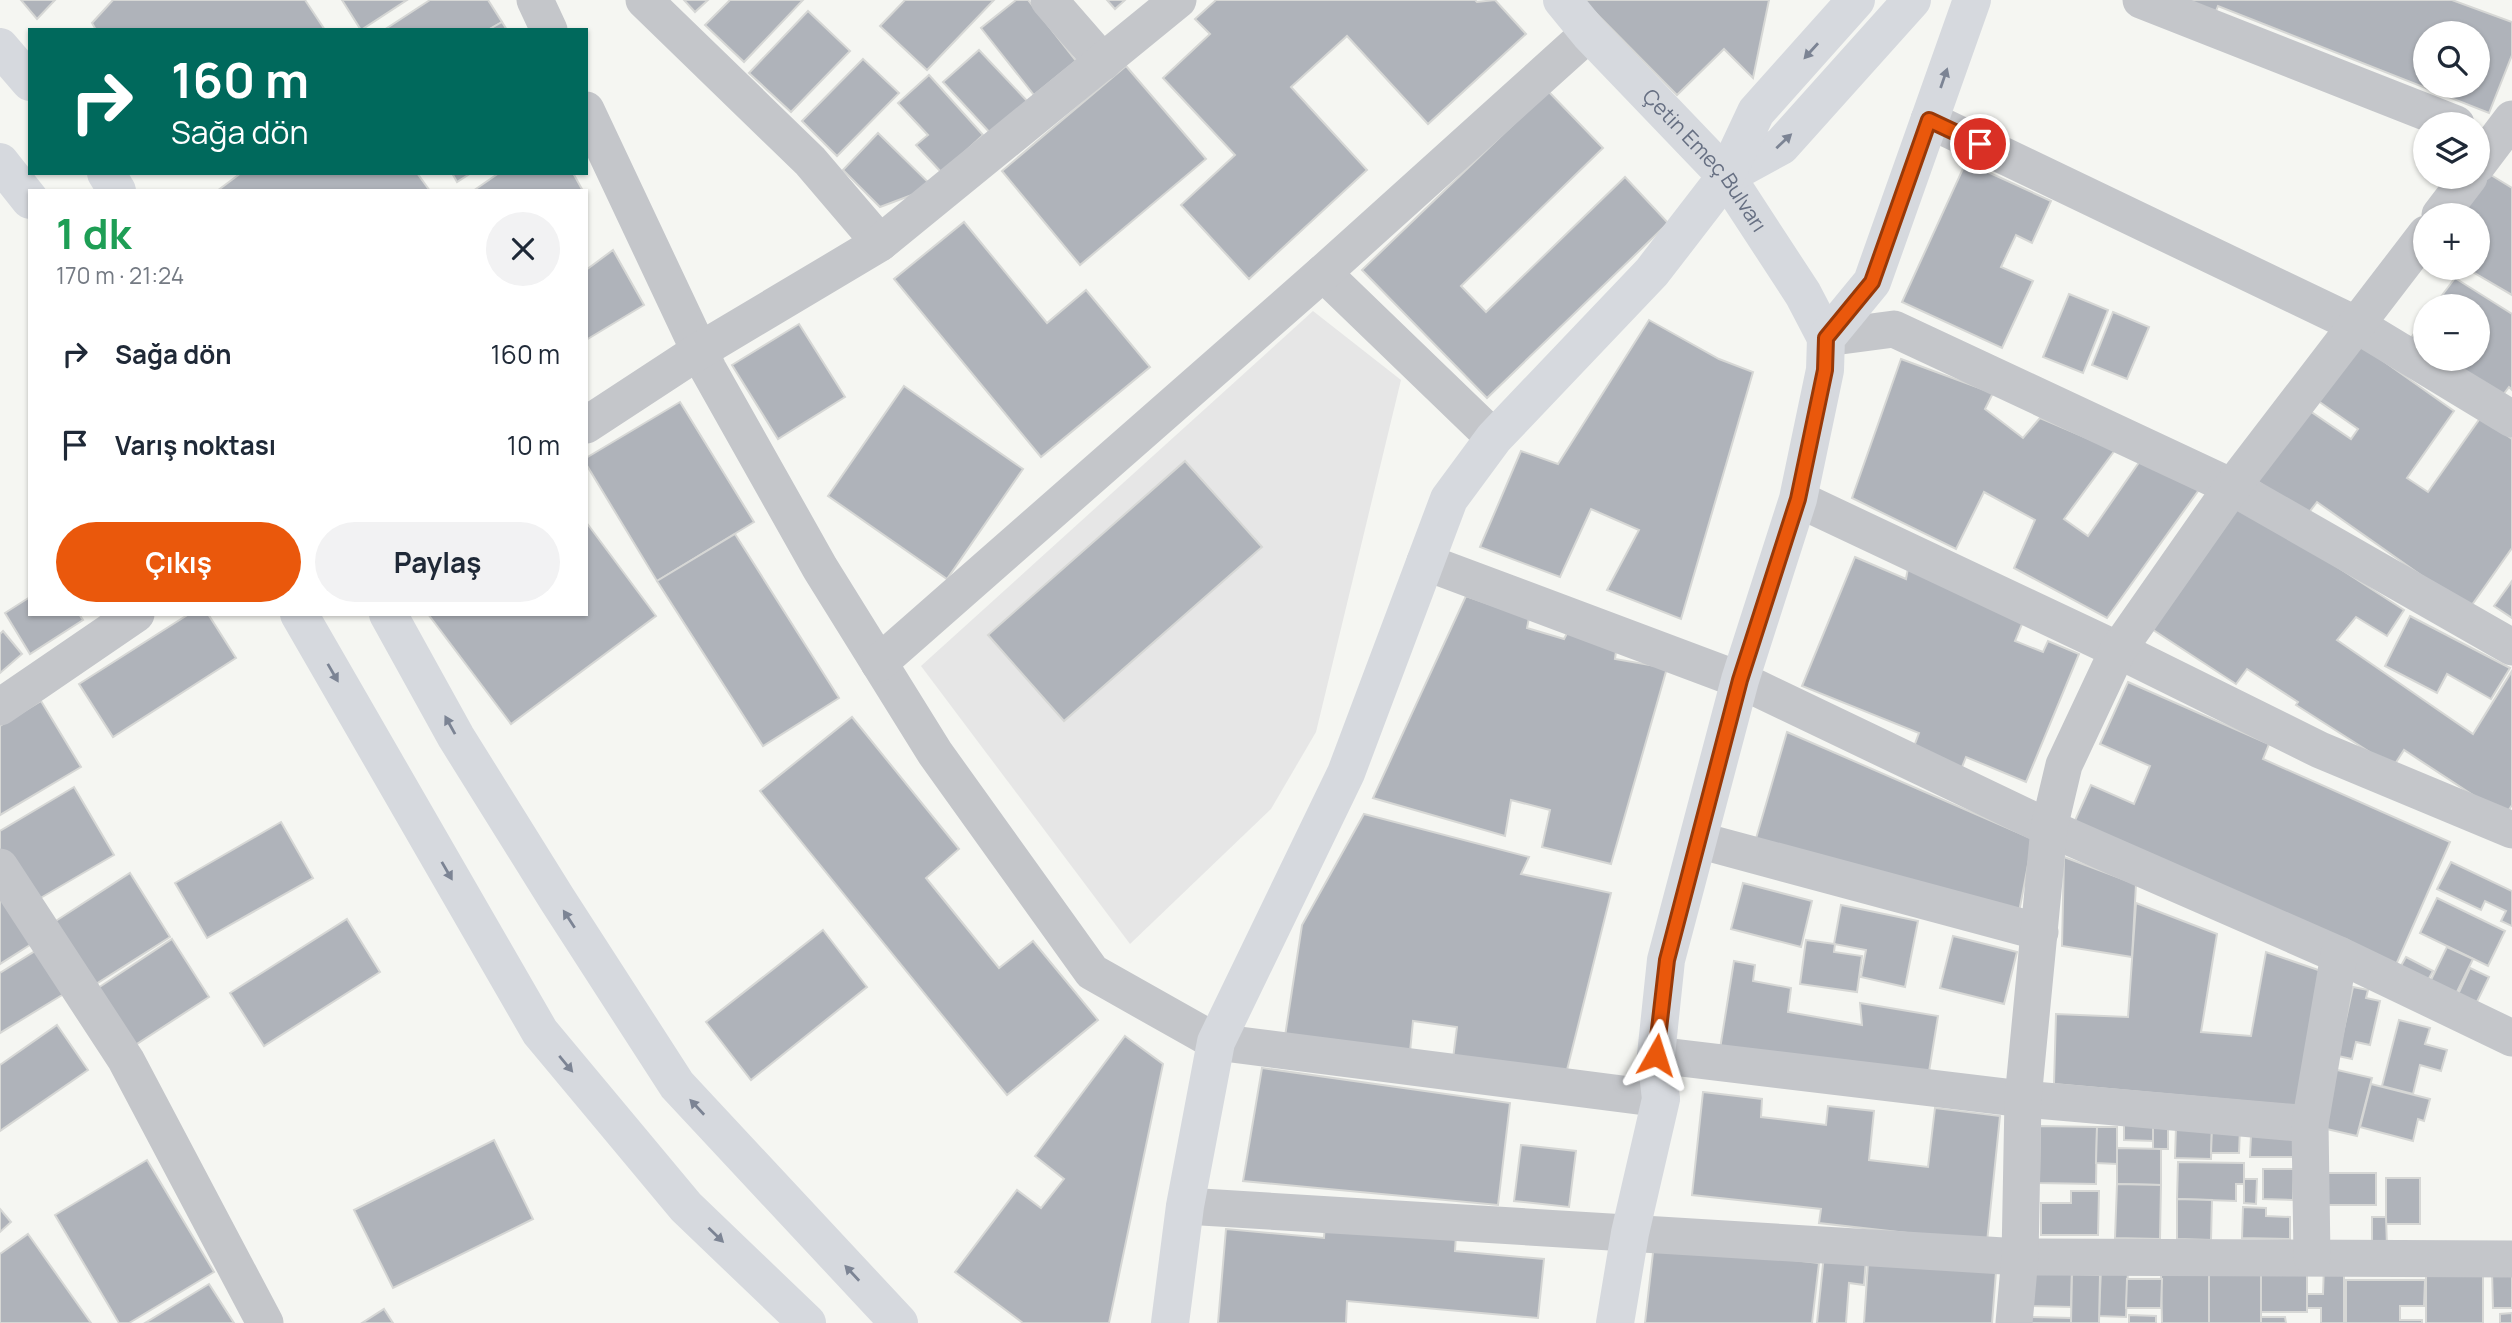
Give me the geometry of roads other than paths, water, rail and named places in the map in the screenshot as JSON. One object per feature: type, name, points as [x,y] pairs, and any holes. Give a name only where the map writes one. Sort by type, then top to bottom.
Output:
[{"type":"street","points":[[535,0],[548,28]]},
{"type":"street","points":[[644,0],[810,161],[880,243]]},
{"type":"street","points":[[1049,0],[1103,62]]},
{"type":"street","points":[[588,424],[699,351],[880,243],[1178,0]]},
{"type":"street","name":"Çetin Emeç Bulvarı","points":[[1562,0],[1726,176],[1803,294],[1826,338]]},
{"type":"street","points":[[1170,1323],[1185,1206],[1216,1042],[1346,773],[1449,499],[1494,438],[1652,272],[1726,176],[1756,112],[1856,0]]},
{"type":"street","points":[[1726,176],[1781,146],[1912,0]]},
{"type":"street","points":[[1615,1323],[1630,1233],[1661,1098],[1656,1055],[1667,960],[1740,680],[1798,499],[1825,370],[1826,338],[1872,282],[1972,0]]},
{"type":"street","points":[[2141,0],[2426,112]]},
{"type":"street","points":[[879,663],[1323,273],[1590,33]]},
{"type":"street","points":[[0,47],[28,80]]},
{"type":"street","points":[[588,114],[699,351],[820,568],[935,753],[1093,972],[1216,1042],[1661,1098]]},
{"type":"street","points":[[1929,120],[2357,325],[2512,419]]},
{"type":"street","points":[[0,162],[28,197]]},
{"type":"street","points":[[2449,203],[2460,189]]},
{"type":"street","points":[[2014,1323],[2020,1257],[2023,1099],[2049,828],[2064,765],[2118,650],[2232,487],[2413,251]]},
{"type":"street","points":[[1323,273],[1494,438]]},
{"type":"street","points":[[1826,338],[1894,328],[2232,487],[2512,647]]},
{"type":"street","points":[[1798,499],[2118,650],[2319,750],[2512,830]]},
{"type":"street","points":[[1425,562],[1740,680],[2049,828],[2339,955],[2512,1038]]},
{"type":"street","points":[[0,707],[132,616]]},
{"type":"street","points":[[300,616],[540,1032],[686,1207],[807,1323]]},
{"type":"street","points":[[389,616],[456,737],[556,900],[677,1085],[899,1323]]},
{"type":"street","points":[[1698,840],[2040,932]]},
{"type":"street","points":[[0,867],[126,1060],[265,1323]]},
{"type":"street","points":[[2312,1257],[2310,1124],[2339,955]]},
{"type":"street","points":[[1656,1055],[2023,1099],[2310,1124]]},
{"type":"street","points":[[1185,1206],[2020,1257],[2512,1259]]}]
